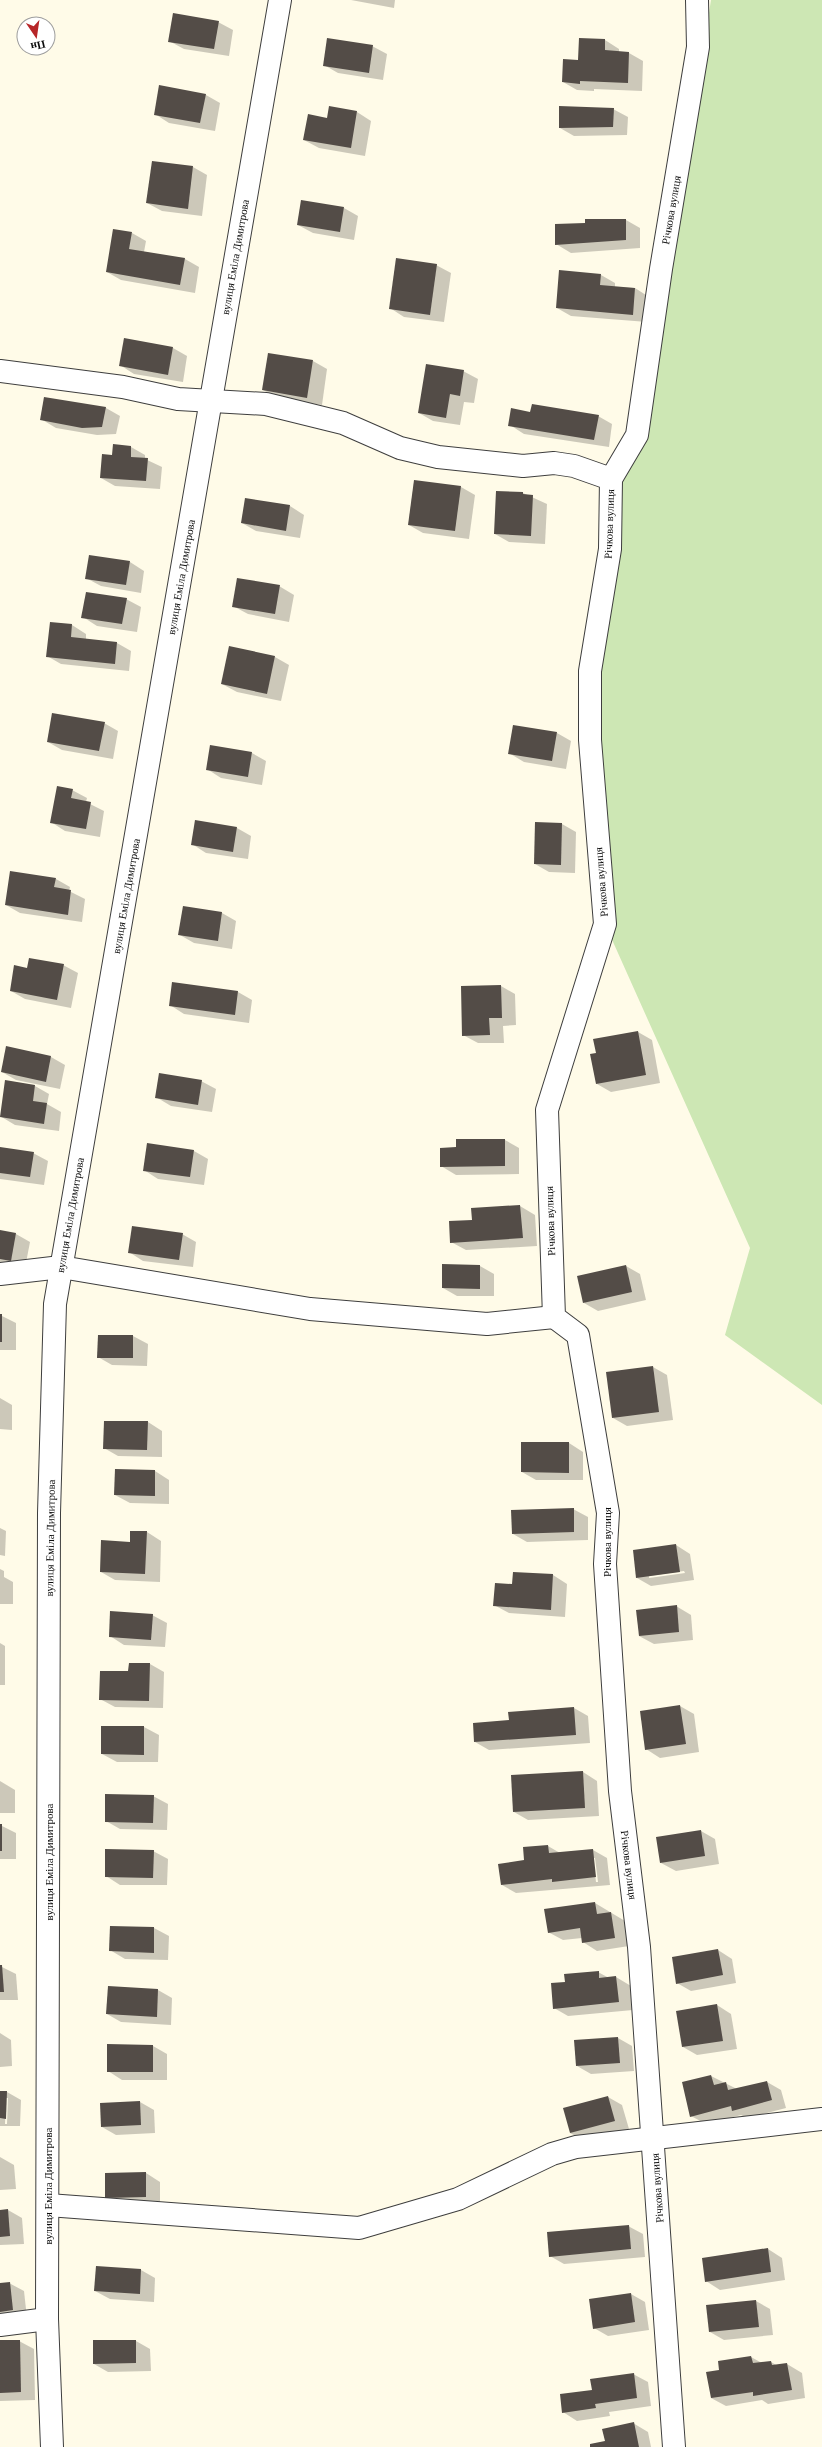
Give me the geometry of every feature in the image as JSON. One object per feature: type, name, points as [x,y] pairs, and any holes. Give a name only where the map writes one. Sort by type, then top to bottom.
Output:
[{"type":"street","name":"вулиця Еміла Димитрова","points":[[52,2447],[47,2319],[49,1513],[55,1304],[280,0]]},
{"type":"street","name":"Річкова вулиця","points":[[674,2447],[640,1947],[620,1791],[605,1564],[608,1513],[578,1335],[554,1316],[547,1110],[605,924],[590,740],[590,671],[610,549],[611,479],[637,435],[661,269],[698,47],[697,0]]},
{"type":"street","points":[[0,371],[122,387],[178,399],[266,404],[343,423],[400,448],[438,456],[524,466],[554,463],[574,466],[611,479]]},
{"type":"street","points":[[0,1274],[61,1268],[310,1309],[487,1324],[554,1316]]},
{"type":"street","points":[[48,2205],[359,2228],[458,2199],[558,2152],[601,2143],[822,2119]]},
{"type":"street","points":[[0,2325],[47,2319]]},
{"type":"green space","points":[[711,0],[822,0],[822,1405],[725,1335],[750,1248],[605,924],[596,668],[618,485],[642,437]]},
{"type":"building","points":[[173,13],[219,21],[214,49],[168,42]]},
{"type":"building","points":[[327,38],[373,45],[369,73],[323,66]]},
{"type":"building","points":[[579,38],[605,39],[605,50],[629,52],[628,83],[580,81],[580,84],[562,82],[563,59],[578,60]]},
{"type":"building","points":[[159,85],[206,94],[200,123],[154,115]]},
{"type":"building","points":[[329,106],[357,111],[351,148],[303,140],[308,114],[327,118]]},
{"type":"building","points":[[559,106],[614,108],[613,127],[559,128]]},
{"type":"building","points":[[152,161],[193,166],[188,209],[146,203]]},
{"type":"building","points":[[301,200],[344,207],[340,232],[297,225]]},
{"type":"building","points":[[585,219],[626,219],[626,240],[555,245],[555,224],[585,223]]},
{"type":"building","points":[[113,229],[132,232],[129,249],[185,258],[180,285],[106,272]]},
{"type":"building","points":[[396,258],[437,264],[430,315],[389,309]]},
{"type":"building","points":[[559,270],[601,274],[600,285],[635,288],[633,315],[556,308]]},
{"type":"building","points":[[124,338],[173,347],[168,375],[119,366]]},
{"type":"building","points":[[268,353],[313,360],[307,398],[262,390]]},
{"type":"building","points":[[426,364],[464,370],[460,396],[450,394],[446,418],[418,413]]},
{"type":"building","points":[[44,397],[106,407],[102,427],[82,428],[40,420]]},
{"type":"building","points":[[532,404],[599,415],[594,440],[508,426],[511,408],[530,412]]},
{"type":"building","points":[[113,444],[131,446],[131,457],[148,458],[146,481],[100,478],[102,454],[112,455]]},
{"type":"building","points":[[414,480],[461,486],[455,531],[408,525]]},
{"type":"building","points":[[496,491],[523,492],[523,494],[533,495],[531,536],[494,534]]},
{"type":"building","points":[[245,498],[290,505],[286,531],[241,523]]},
{"type":"building","points":[[89,555],[130,561],[126,585],[85,579]]},
{"type":"building","points":[[237,578],[280,585],[275,614],[232,607]]},
{"type":"building","points":[[86,592],[127,598],[122,624],[81,618]]},
{"type":"building","points":[[50,622],[72,624],[71,637],[117,642],[115,664],[46,657]]},
{"type":"building","points":[[229,646],[275,656],[267,694],[221,684]]},
{"type":"building","points":[[52,713],[105,722],[99,751],[47,742]]},
{"type":"building","points":[[513,725],[557,732],[552,761],[508,754]]},
{"type":"building","points":[[210,745],[252,752],[248,777],[206,770]]},
{"type":"building","points":[[57,786],[73,789],[71,798],[91,802],[86,829],[50,823]]},
{"type":"building","points":[[195,820],[237,827],[233,852],[191,845]]},
{"type":"building","points":[[535,822],[562,823],[561,865],[534,864]]},
{"type":"building","points":[[10,871],[56,878],[54,887],[71,890],[68,915],[5,905]]},
{"type":"building","points":[[183,906],[222,912],[218,941],[178,935]]},
{"type":"building","points":[[29,958],[64,964],[57,1000],[10,991],[14,965],[27,968]]},
{"type":"building","points":[[172,982],[238,991],[235,1015],[169,1006]]},
{"type":"building","points":[[501,985],[502,1018],[489,1018],[490,1035],[462,1036],[461,986]]},
{"type":"building","points":[[638,1031],[646,1075],[596,1084],[590,1054],[596,1053],[593,1039]]},
{"type":"building","points":[[6,1046],[51,1056],[46,1082],[1,1072]]},
{"type":"building","points":[[159,1073],[202,1080],[198,1105],[155,1098]]},
{"type":"building","points":[[5,1080],[35,1085],[33,1101],[47,1103],[44,1124],[0,1117]]},
{"type":"building","points":[[456,1139],[505,1139],[505,1166],[440,1167],[440,1148],[456,1147]]},
{"type":"building","points":[[147,1143],[194,1150],[190,1177],[143,1171]]},
{"type":"building","points":[[0,1147],[34,1152],[30,1177],[0,1173]]},
{"type":"building","points":[[520,1205],[523,1238],[450,1243],[449,1221],[472,1220],[471,1208]]},
{"type":"building","points":[[132,1226],[183,1233],[179,1260],[128,1253]]},
{"type":"building","points":[[0,1230],[16,1233],[11,1261],[0,1259]]},
{"type":"building","points":[[442,1264],[480,1265],[480,1289],[442,1288]]},
{"type":"building","points":[[626,1265],[632,1292],[583,1303],[577,1276]]},
{"type":"building","points":[[0,1314],[2,1314],[2,1342],[0,1342]]},
{"type":"building","points":[[98,1335],[133,1335],[133,1358],[97,1358]]},
{"type":"building","points":[[653,1366],[659,1412],[612,1418],[606,1372]]},
{"type":"building","points":[[104,1421],[148,1421],[147,1450],[103,1449]]},
{"type":"building","points":[[521,1442],[569,1442],[569,1473],[521,1472]]},
{"type":"building","points":[[115,1469],[155,1470],[155,1496],[114,1495]]},
{"type":"building","points":[[574,1508],[574,1532],[512,1534],[511,1510]]},
{"type":"building","points":[[130,1531],[147,1531],[145,1574],[100,1572],[101,1540],[130,1542]]},
{"type":"building","points":[[676,1544],[680,1572],[636,1578],[633,1550]]},
{"type":"building","points":[[513,1572],[553,1574],[551,1610],[493,1606],[495,1583],[512,1584]]},
{"type":"building","points":[[677,1605],[679,1632],[639,1636],[636,1610]]},
{"type":"building","points":[[110,1611],[153,1614],[151,1640],[109,1637]]},
{"type":"building","points":[[129,1663],[150,1663],[149,1701],[99,1700],[100,1671],[128,1671]]},
{"type":"building","points":[[680,1705],[686,1744],[645,1750],[640,1711]]},
{"type":"building","points":[[574,1707],[576,1735],[474,1742],[473,1723],[509,1720],[508,1712]]},
{"type":"building","points":[[101,1726],[144,1726],[144,1755],[101,1754]]},
{"type":"building","points":[[583,1771],[585,1808],[513,1812],[511,1775]]},
{"type":"building","points":[[105,1794],[154,1795],[153,1823],[105,1822]]},
{"type":"building","points":[[0,1824],[2,1824],[2,1851],[0,1851]]},
{"type":"building","points":[[701,1830],[705,1856],[660,1863],[656,1837]]},
{"type":"building","points":[[548,1845],[549,1853],[593,1849],[596,1877],[552,1882],[552,1879],[501,1885],[498,1864],[524,1860],[523,1847]]},
{"type":"building","points":[[105,1849],[154,1850],[153,1878],[105,1877]]},
{"type":"building","points":[[595,1902],[597,1914],[611,1912],[615,1938],[582,1943],[580,1928],[548,1933],[544,1909]]},
{"type":"building","points":[[110,1926],[154,1927],[154,1953],[109,1951]]},
{"type":"building","points":[[718,1949],[723,1975],[676,1984],[672,1957]]},
{"type":"building","points":[[0,1965],[2,1965],[4,1992],[0,1992]]},
{"type":"building","points":[[599,1971],[599,1978],[616,1976],[619,2002],[553,2009],[551,1983],[565,1982],[564,1974]]},
{"type":"building","points":[[108,1986],[158,1989],[157,2017],[106,2014]]},
{"type":"building","points":[[717,2004],[723,2041],[682,2047],[676,2011]]},
{"type":"building","points":[[618,2037],[620,2063],[576,2066],[574,2040]]},
{"type":"building","points":[[107,2044],[153,2045],[153,2072],[107,2072]]},
{"type":"building","points":[[711,2075],[714,2085],[726,2082],[728,2090],[767,2081],[772,2100],[732,2111],[731,2106],[690,2117],[682,2082]]},
{"type":"building","points":[[0,2091],[7,2091],[6,2119],[0,2118]]},
{"type":"building","points":[[608,2096],[615,2121],[570,2133],[563,2108]]},
{"type":"building","points":[[140,2101],[141,2125],[101,2127],[100,2103]]},
{"type":"building","points":[[146,2172],[146,2197],[105,2198],[105,2173]]},
{"type":"building","points":[[8,2209],[10,2236],[0,2237],[0,2210]]},
{"type":"building","points":[[629,2225],[631,2249],[549,2257],[547,2232]]},
{"type":"building","points":[[768,2248],[771,2272],[705,2282],[702,2258]]},
{"type":"building","points":[[96,2266],[141,2269],[140,2294],[94,2291]]},
{"type":"building","points":[[10,2282],[13,2310],[0,2312],[0,2283]]},
{"type":"building","points":[[631,2293],[635,2322],[593,2329],[589,2299]]},
{"type":"building","points":[[756,2300],[759,2327],[709,2332],[706,2305]]},
{"type":"building","points":[[0,2340],[20,2340],[21,2392],[0,2393]]},
{"type":"building","points":[[93,2340],[136,2340],[136,2363],[93,2364]]},
{"type":"building","points":[[751,2356],[753,2363],[771,2361],[772,2365],[787,2363],[792,2390],[753,2396],[753,2392],[711,2398],[706,2372],[719,2370],[718,2361]]},
{"type":"building","points":[[634,2373],[637,2398],[595,2404],[596,2408],[562,2413],[560,2394],[592,2390],[590,2379]]},
{"type":"building","points":[[634,2422],[639,2447],[590,2447],[590,2444],[605,2441],[602,2429]]}]
